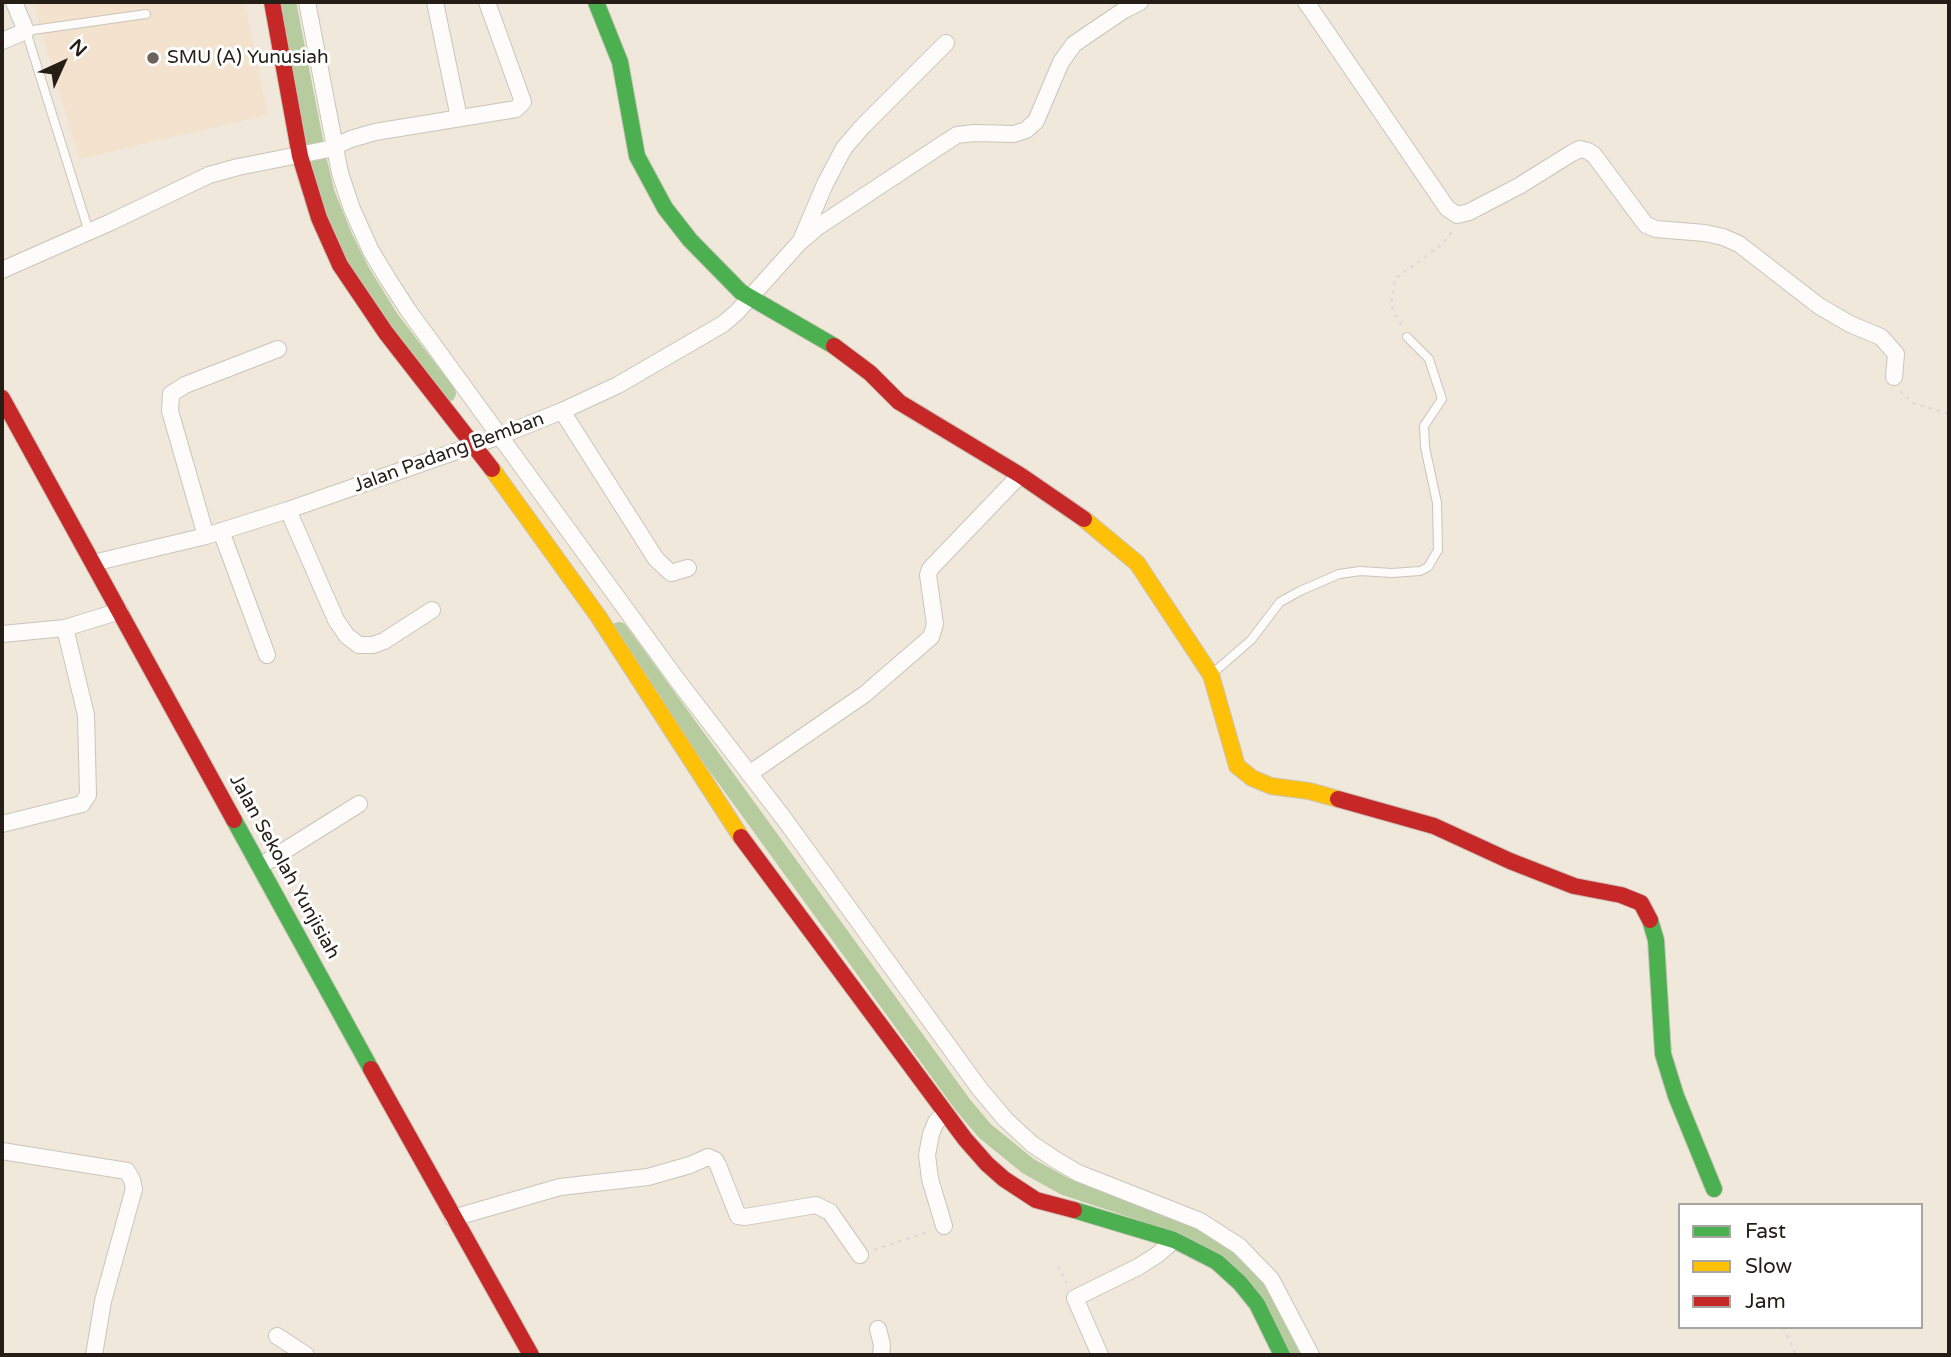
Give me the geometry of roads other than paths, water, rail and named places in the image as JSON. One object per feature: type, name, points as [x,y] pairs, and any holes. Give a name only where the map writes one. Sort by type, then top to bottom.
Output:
[{"type":"street","points":[[2,41],[26,32],[14,2]]},
{"type":"street","points":[[272,2],[319,218],[340,265],[386,333],[488,440],[749,774],[852,911],[979,1088],[1005,1119],[1032,1144],[1079,1173],[1200,1221],[1239,1246],[1270,1279],[1284,1330],[1282,1355]]},
{"type":"street","points":[[307,2],[332,147],[352,209],[371,251],[611,636],[747,846],[945,1112],[987,1164],[1004,1179],[1037,1200],[1174,1240],[1217,1262],[1311,1355]]},
{"type":"street","points":[[435,2],[459,118]]},
{"type":"street","points":[[2,270],[209,175],[304,155],[375,132],[516,109],[523,102],[487,2]]},
{"type":"street","points":[[596,2],[620,62],[637,156],[665,208],[690,240],[752,295],[760,306],[831,344],[870,373],[899,402],[1020,475],[1080,516],[1138,563],[1211,675],[1237,766],[1252,778],[1271,786],[1309,791],[1434,825],[1510,861],[1574,886],[1621,895],[1641,903],[1649,915],[1656,940],[1663,1054],[1676,1096],[1714,1189]]},
{"type":"street","points":[[800,243],[839,211],[957,135],[1014,134],[1026,130],[1036,121],[1061,62],[1074,44],[1140,2]]},
{"type":"street","points":[[1306,2],[1447,208],[1457,215],[1469,212],[1519,186],[1580,149],[1588,151],[1601,163],[1646,225],[1656,229],[1705,233],[1739,244],[1819,306],[1850,324],[1881,337],[1896,354],[1895,381]]},
{"type":"street","points":[[800,243],[825,184],[844,148],[947,43]]},
{"type":"street","name":"Jalan Padang Bemban","points":[[93,562],[214,533],[288,510],[488,440],[562,411],[618,385],[723,324],[800,243]]},
{"type":"street","points":[[267,654],[214,533],[170,411],[171,394],[185,385],[278,349]]},
{"type":"street","name":"Jalan Sekolah Yunjisiah","points":[[2,398],[531,1355]]},
{"type":"street","points":[[562,411],[656,559],[671,573],[688,568]]},
{"type":"street","points":[[749,774],[865,694],[931,637],[935,624],[928,575],[930,569],[1020,475]]},
{"type":"street","points":[[288,510],[336,620],[347,636],[359,645],[373,645],[384,641],[432,610]]},
{"type":"street","points":[[2,634],[65,628],[120,611]]},
{"type":"street","points":[[2,824],[82,804],[88,795],[86,715],[65,628]]},
{"type":"street","points":[[260,866],[359,804]]},
{"type":"street","points":[[943,1226],[930,1179],[927,1155],[936,1122],[945,1112]]},
{"type":"street","points":[[2,1151],[127,1171],[132,1180],[134,1189],[103,1301],[94,1355]]},
{"type":"street","points":[[453,1218],[560,1187],[648,1177],[708,1157],[718,1165],[738,1216],[816,1205],[830,1212],[860,1255]]},
{"type":"street","points":[[1100,1355],[1075,1298],[1138,1267],[1174,1240]]},
{"type":"street","points":[[878,1329],[883,1345],[881,1355]]},
{"type":"street","points":[[277,1336],[306,1355]]},
{"type":"lane","points":[[89,232],[26,32],[146,14]]},
{"type":"lane","points":[[1211,675],[1251,640],[1280,602],[1300,591],[1339,574],[1360,571],[1420,571],[1428,567],[1438,551],[1437,503],[1425,447],[1424,426],[1442,399],[1429,359],[1408,337]]},
{"type":"waterway","points":[[287,2],[318,161],[326,194],[343,236],[390,319],[447,393]]},
{"type":"waterway","points":[[619,631],[963,1105],[985,1131],[1028,1166],[1064,1186],[1154,1216],[1195,1233],[1218,1248],[1245,1270],[1264,1291],[1295,1355]]},
{"type":"place","name":"SMU (A) Yunusiah","points":[[153,58]]}]
